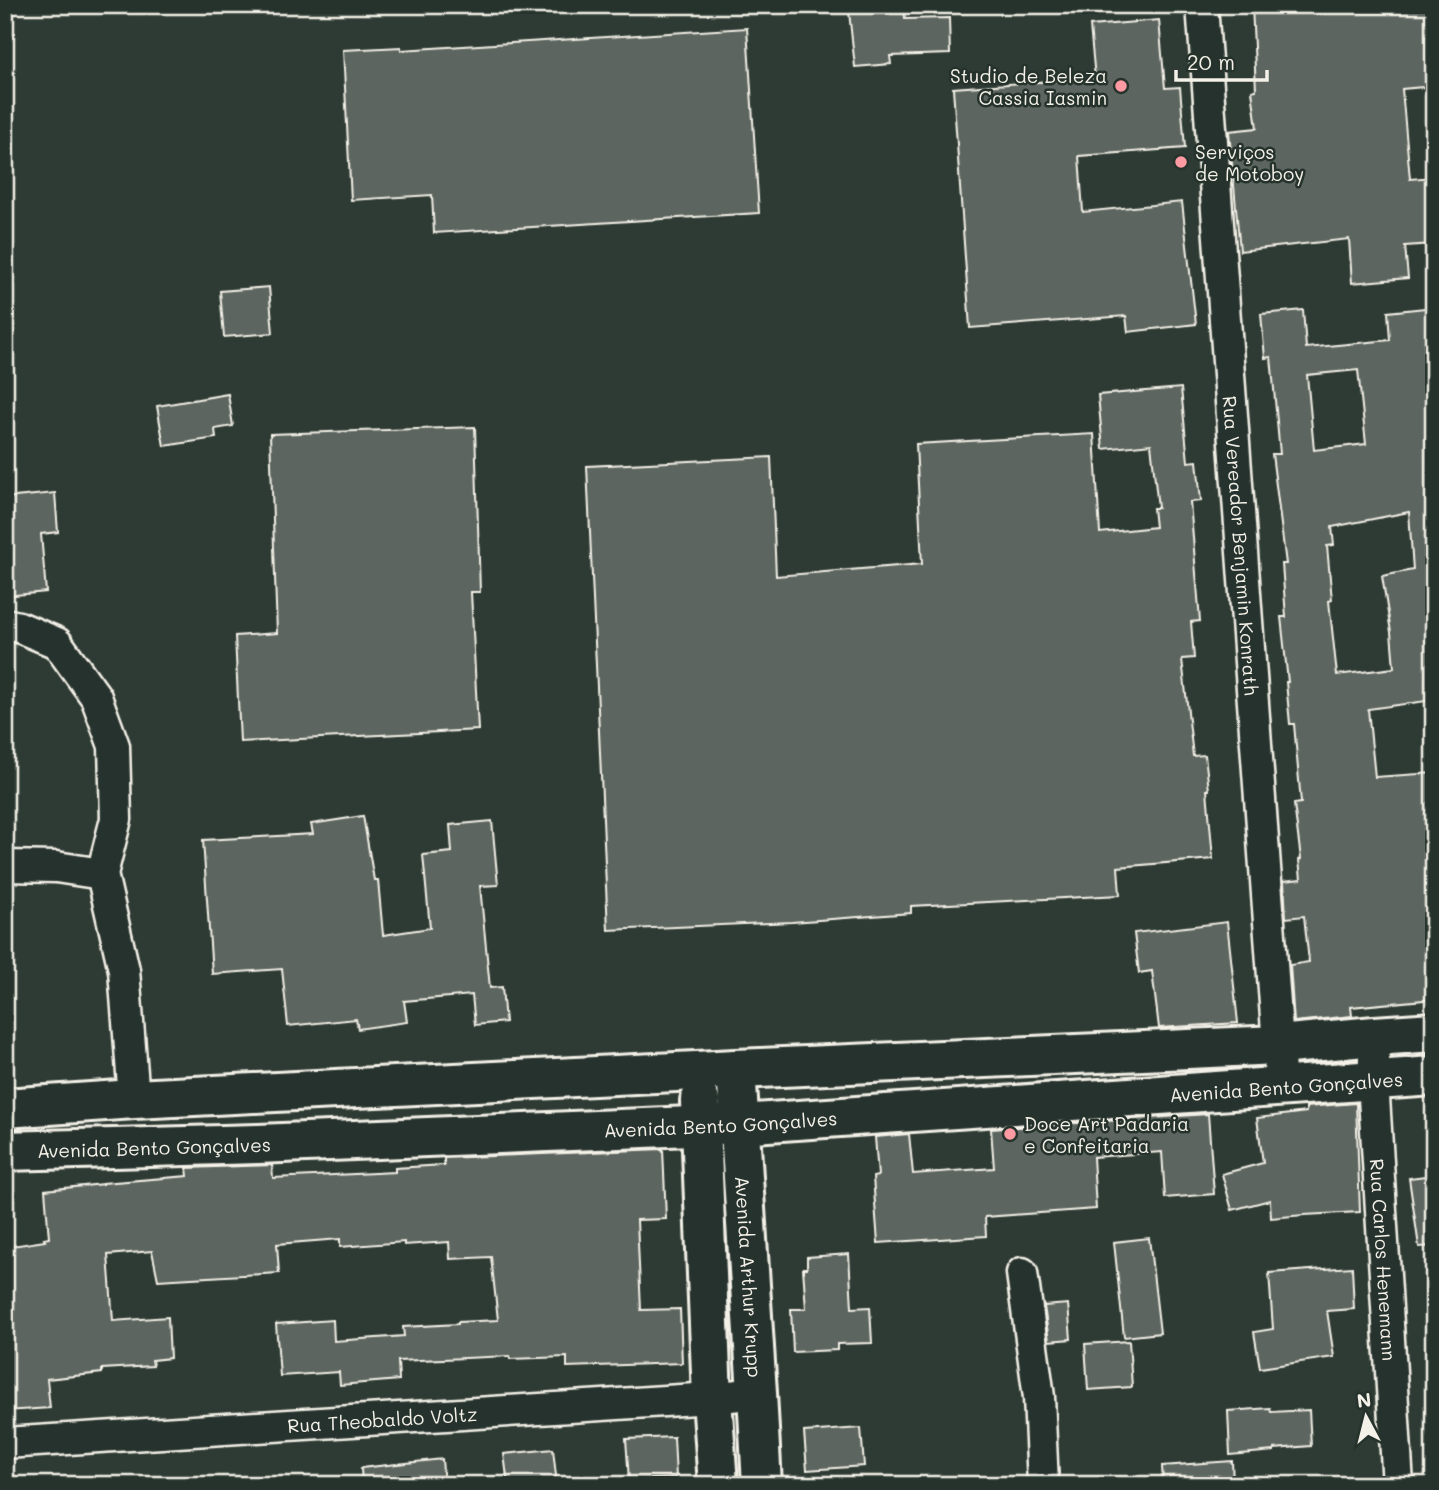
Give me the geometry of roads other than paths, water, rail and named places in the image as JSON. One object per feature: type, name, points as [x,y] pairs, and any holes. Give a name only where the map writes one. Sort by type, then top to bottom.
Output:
[{"type":"main road","points":[[5,1108],[134,1099],[736,1069],[1278,1045],[1434,1032]]},
{"type":"main road","points":[[1048,1055],[1055,1102]]},
{"type":"main road","name":"Avenida Arthur Krupp","points":[[736,1069],[762,1485]]},
{"type":"main road","name":"Avenida Arthur Krupp","points":[[699,1071],[718,1485]]},
{"type":"main road","name":"Avenida Bento Gonçalves","points":[[5,1151],[258,1144],[739,1124],[1434,1076]]},
{"type":"main road","points":[[253,1093],[258,1144]]},
{"type":"street","name":"Rua Vereador Benjamin Konrath","points":[[1202,5],[1280,1086]]},
{"type":"street","points":[[5,624],[57,643],[96,697],[114,746],[116,819],[102,874],[124,970],[134,1099]]},
{"type":"street","points":[[5,866],[56,867],[102,874]]},
{"type":"street","name":"Rua Carlos Henemann","points":[[1375,1036],[1373,1081],[1398,1485]]},
{"type":"street","points":[[1022,1273],[1039,1397],[1043,1485]]},
{"type":"street","name":"Rua Theobaldo Voltz","points":[[5,1443],[757,1394]]},
{"type":"place","name":"Studio de Beleza Cassia Iasmin","points":[[1121,86]]},
{"type":"place","name":"Serviços de Motoboy","points":[[1181,162]]},
{"type":"place","name":"Doce Art Padaria e Confeitaria","points":[[1010,1134]]}]
